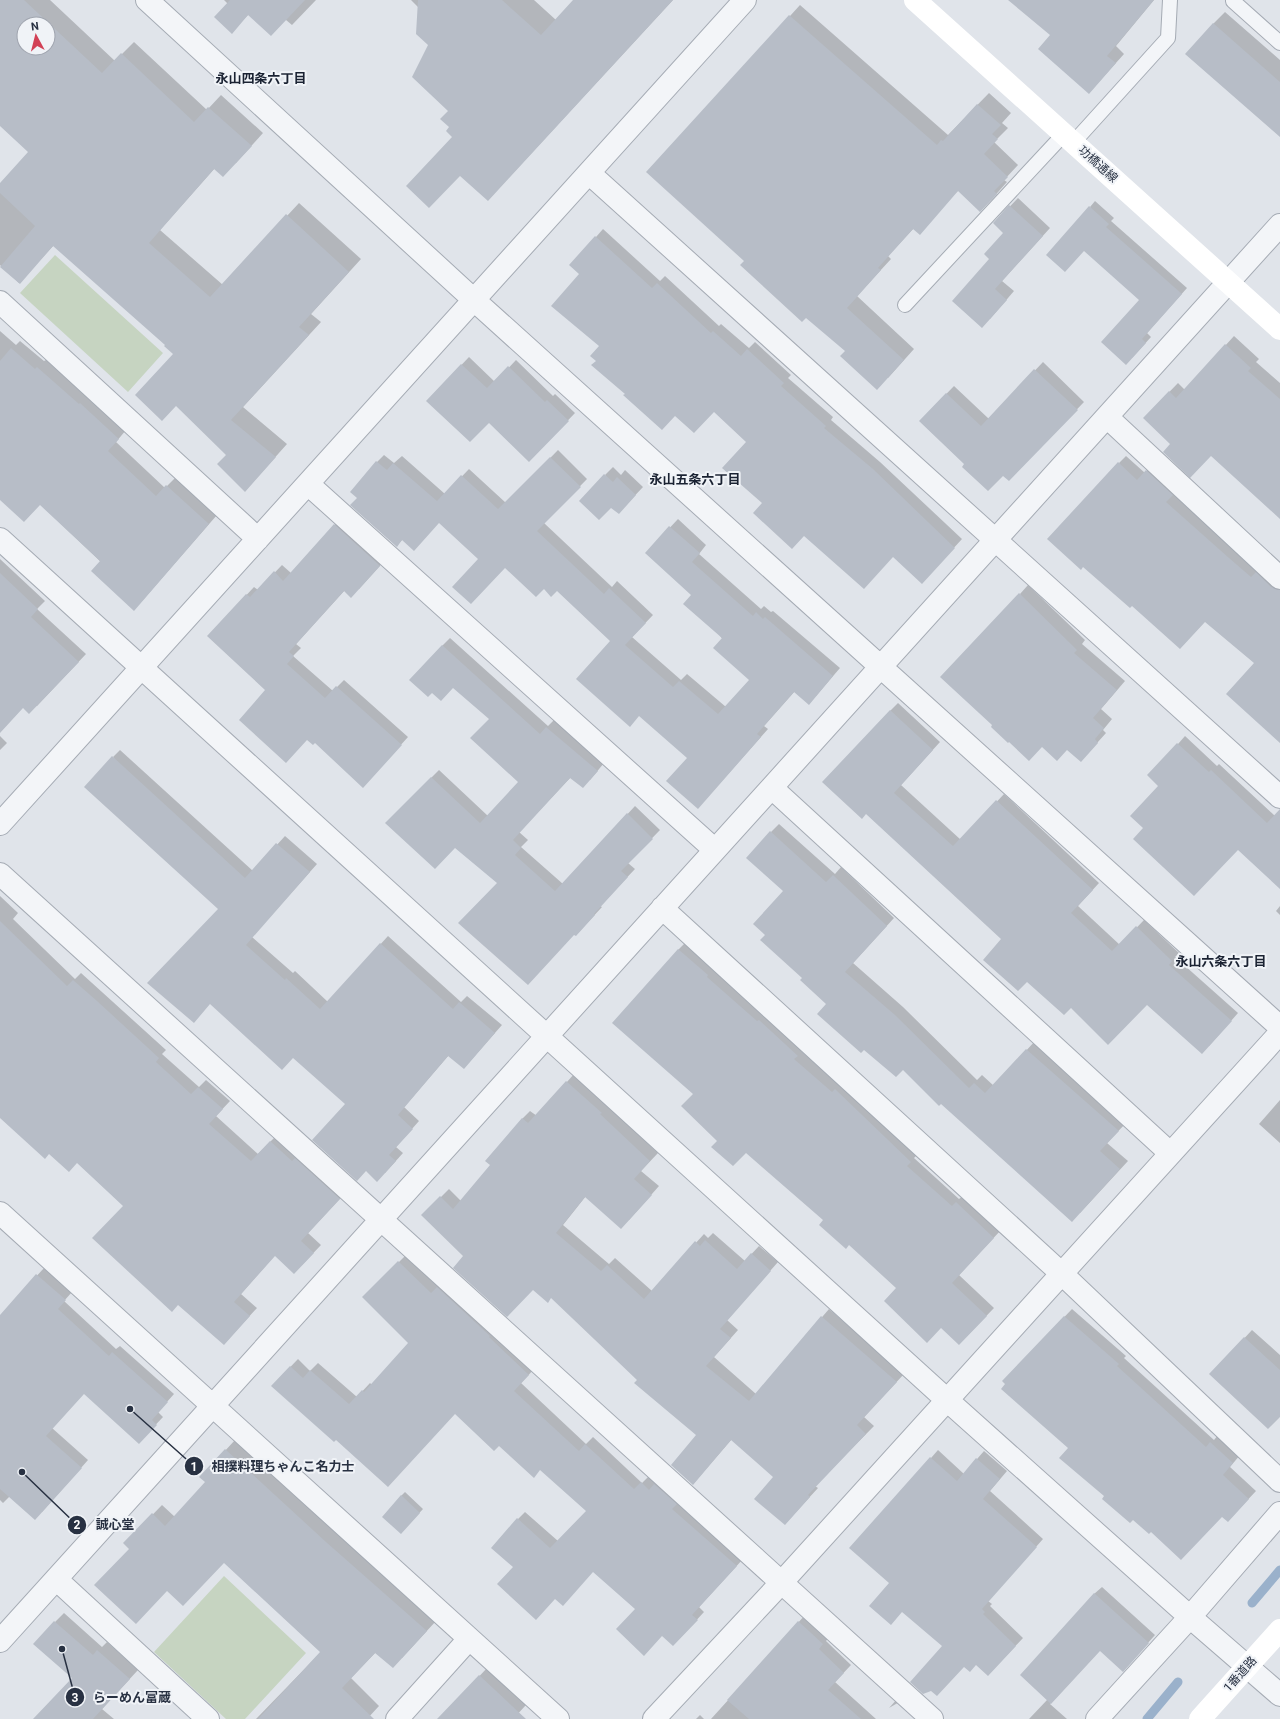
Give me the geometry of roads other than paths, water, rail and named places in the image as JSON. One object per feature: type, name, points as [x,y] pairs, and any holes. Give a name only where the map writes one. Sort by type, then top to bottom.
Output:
[{"type":"street","points":[[147,0],[474,300],[882,666],[1280,1027]]},
{"type":"street","points":[[0,824],[746,0]]},
{"type":"street","name":"功橋通線","points":[[915,0],[1280,329]]},
{"type":"street","points":[[589,173],[1280,797]]},
{"type":"street","points":[[0,1641],[1280,225]]},
{"type":"street","points":[[0,302],[258,539]]},
{"type":"street","points":[[1107,417],[1280,578]]},
{"type":"street","points":[[308,484],[716,850]]},
{"type":"street","points":[[0,539],[548,1035],[947,1400],[1190,1617],[1280,1695]]},
{"type":"street","points":[[772,788],[1170,1153]]},
{"type":"street","points":[[0,874],[932,1719]]},
{"type":"street","points":[[662,908],[1061,1273],[1280,1481]]},
{"type":"street","points":[[654,1719],[782,1582],[1280,1033]]},
{"type":"street","points":[[0,1213],[558,1719]]},
{"type":"street","points":[[1097,1719],[1190,1617],[1280,1513]]},
{"type":"street","points":[[56,1579],[208,1719]]},
{"type":"street","name":"1番道路","points":[[1200,1719],[1280,1630]]},
{"type":"street","points":[[397,1719],[469,1639]]},
{"type":"lane","points":[[905,305],[1168,38],[1170,0]]},
{"type":"lane","points":[[1233,1],[1280,44]]},
{"type":"waterway","points":[[1252,1603],[1280,1570]]},
{"type":"waterway","points":[[1147,1719],[1178,1682]]},
{"type":"place","name":"相撲料理ちゃんこ名力士","points":[[130,1409]]},
{"type":"place","name":"誠心堂","points":[[22,1472]]},
{"type":"place","name":"らーめん富蔵","points":[[62,1649]]},
{"type":"district","name":"永山四条六丁目","points":[[261,78]]},
{"type":"district","name":"永山五条六丁目","points":[[695,479]]},
{"type":"district","name":"永山六条六丁目","points":[[1221,961]]}]
